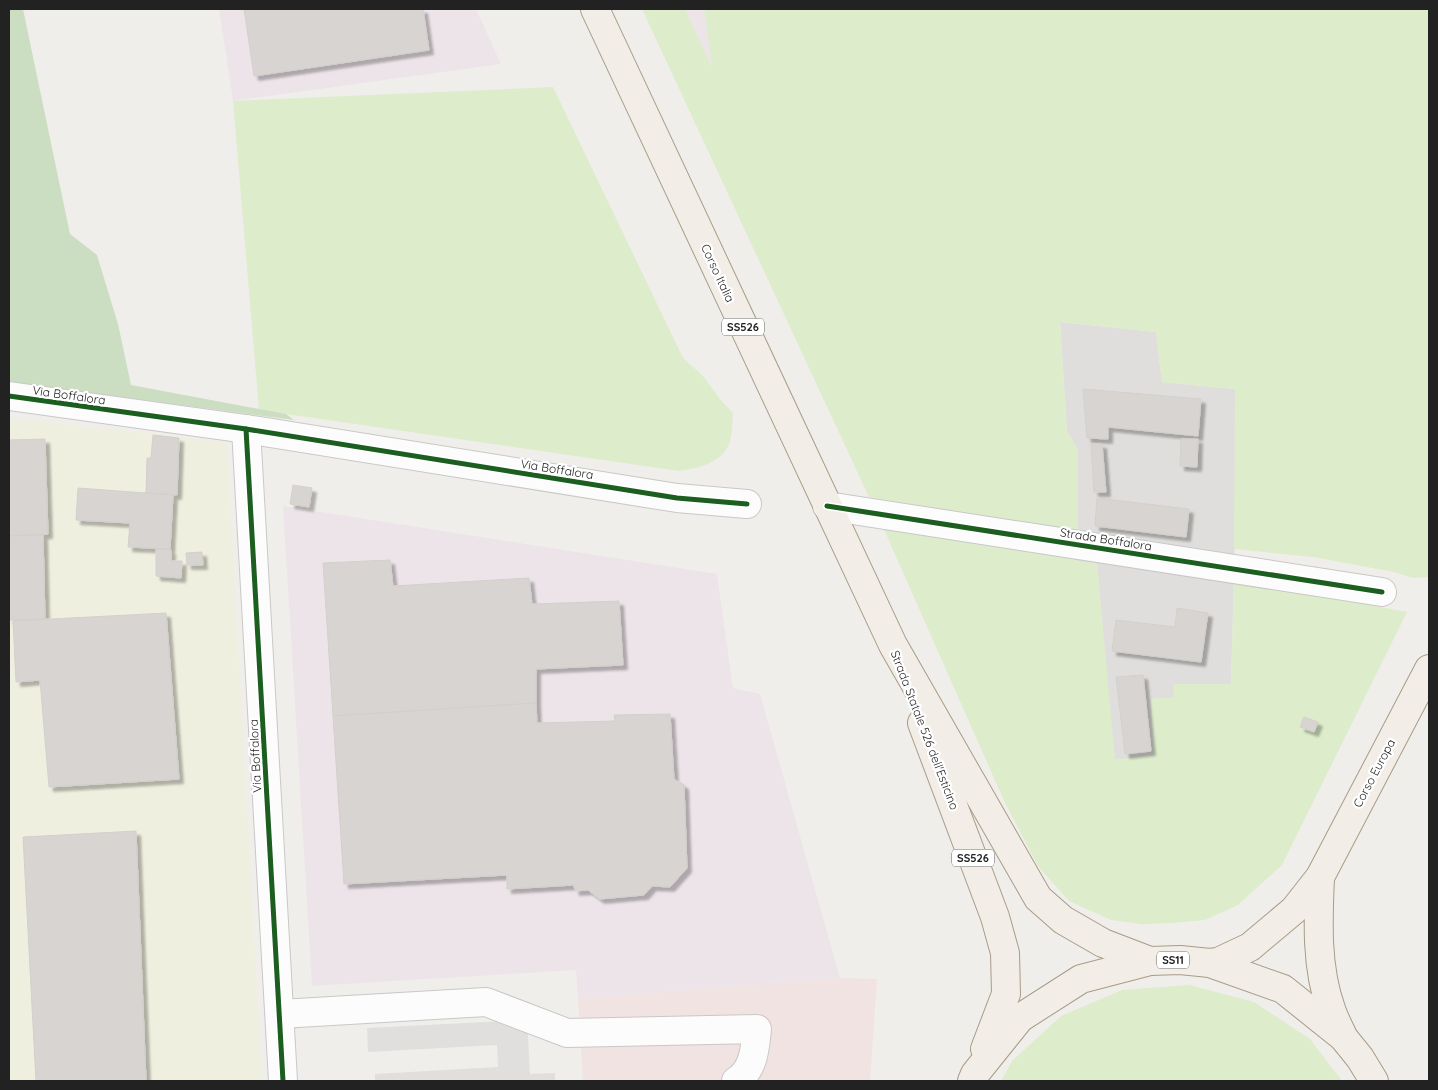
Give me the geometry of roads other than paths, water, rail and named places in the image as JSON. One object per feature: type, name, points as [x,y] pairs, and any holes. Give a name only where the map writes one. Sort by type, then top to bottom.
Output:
[{"type":"main road","name":"Corso Italia","points":[[595,9],[893,645]]},
{"type":"main road","name":"Strada Statale 526 dell'Esticino","points":[[893,645],[1038,898],[1063,920],[1103,943],[1150,961]]},
{"type":"main road","name":"Strada Statale 526 dell'Esticino","points":[[893,645],[995,917],[1005,953],[1006,994],[974,1078]]},
{"type":"main road","name":"Corso Europa","points":[[974,1078],[1020,1018],[1081,979],[1150,961],[1218,962],[1250,947],[1294,910],[1320,877],[1429,668]]},
{"type":"main road","name":"Corso Europa","points":[[1320,877],[1318,920],[1323,981],[1331,1010],[1343,1037]]},
{"type":"main road","name":"Corso Europa","points":[[1210,963],[1283,988],[1343,1037],[1375,1081]]},
{"type":"street","name":"Via Boffalora","points":[[9,396],[246,429],[677,498],[747,504]]},
{"type":"street","name":"Via Boffalora","points":[[246,429],[284,1081]]},
{"type":"street","name":"Strada Boffalora","points":[[827,506],[1382,592]]},
{"type":"street","points":[[280,1014],[486,1002],[566,1033],[757,1028],[754,1057],[747,1070],[736,1081]]}]
